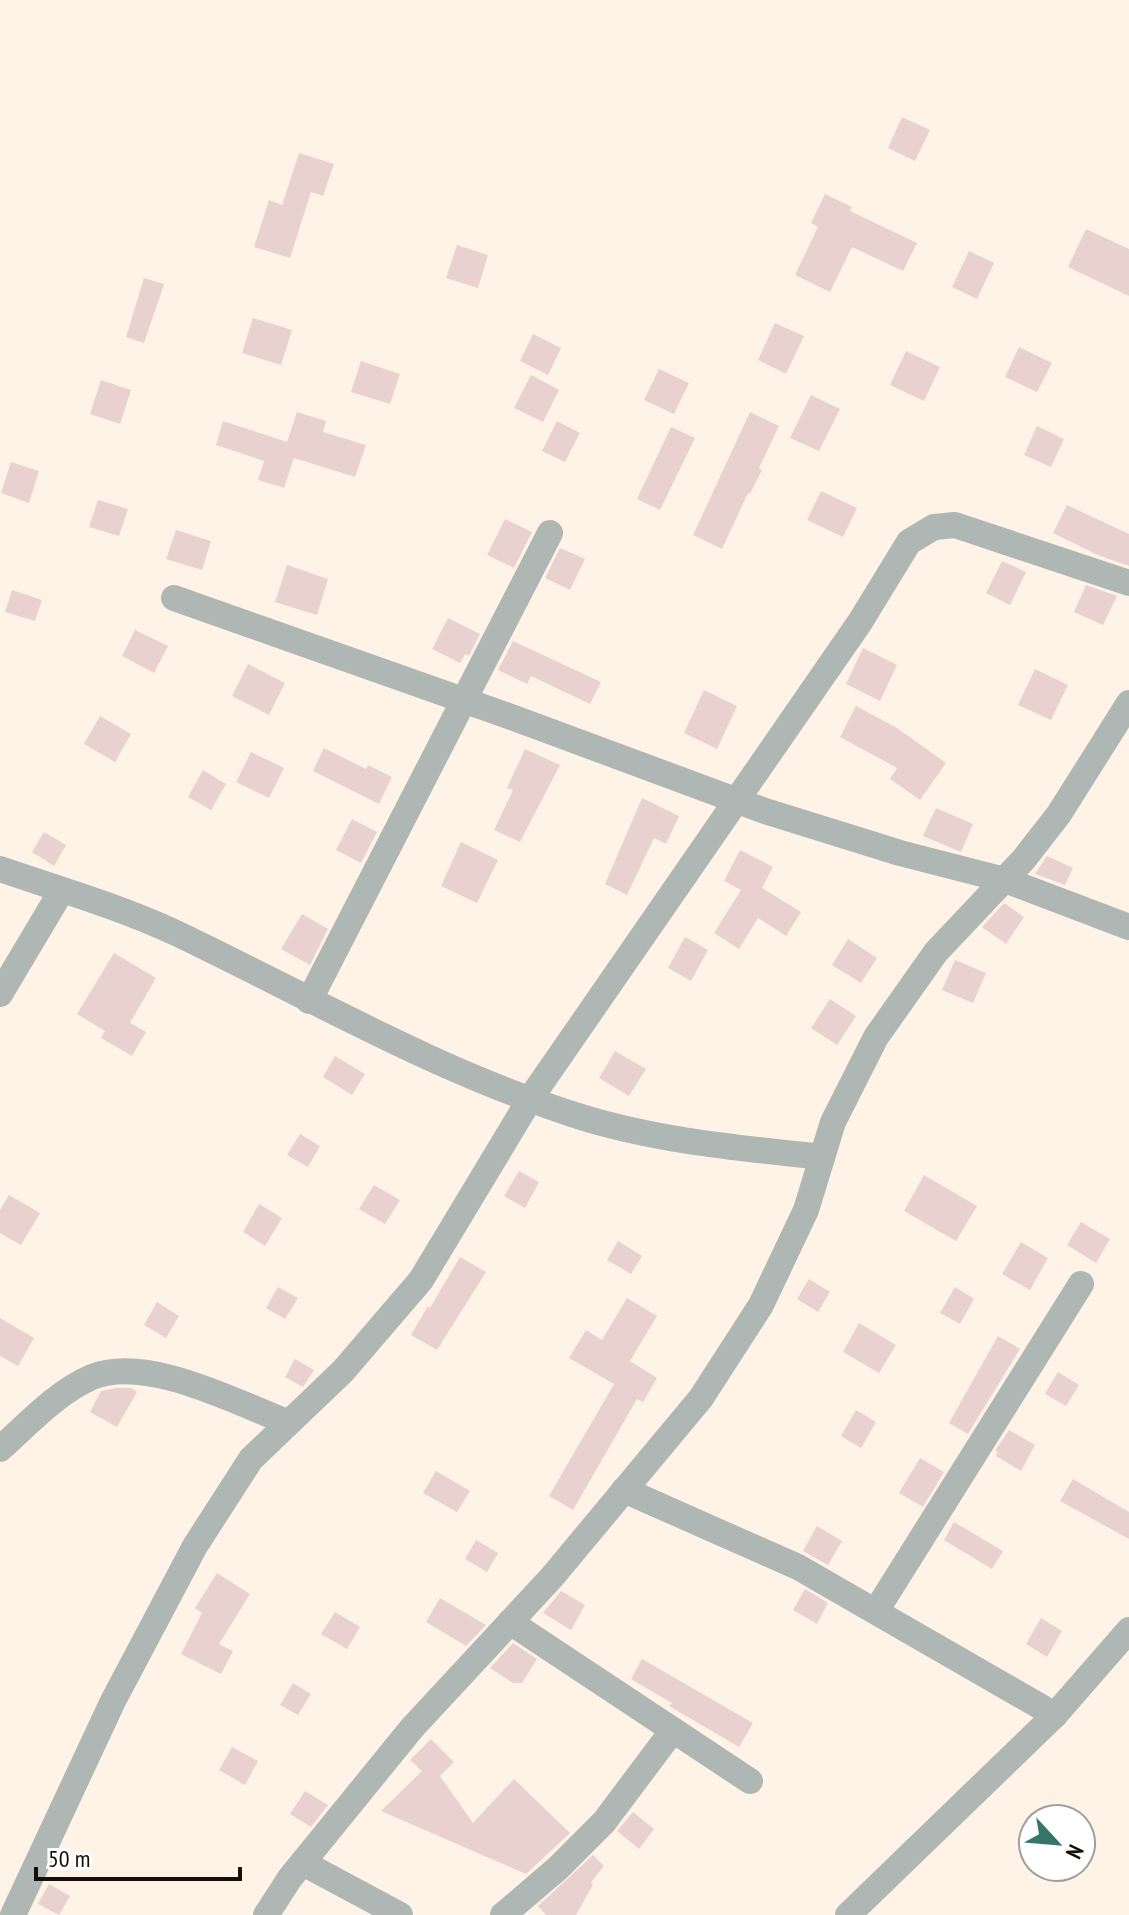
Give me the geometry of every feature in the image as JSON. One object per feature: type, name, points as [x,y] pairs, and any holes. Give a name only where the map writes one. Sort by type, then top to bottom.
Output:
[{"type":"street","points":[[13,1915],[113,1701],[195,1546],[251,1459],[343,1371],[421,1280],[530,1099],[860,622],[909,542],[934,527],[955,525],[1129,583]]},
{"type":"street","points":[[309,1001],[550,533]]},
{"type":"street","points":[[174,598],[463,699],[737,800],[900,853],[1005,880],[1129,927]]},
{"type":"street","points":[[266,1915],[303,1863],[412,1728],[510,1622],[701,1398],[761,1305],[806,1210],[833,1122],[876,1037],[936,952],[1024,859],[1059,814],[1129,703]]},
{"type":"street","points":[[0,869],[173,932],[446,1067],[530,1099],[635,1132],[720,1146],[822,1157]]},
{"type":"street","points":[[0,994],[62,890]]},
{"type":"street","points":[[876,1611],[1081,1284]]},
{"type":"street","points":[[0,1449],[57,1398],[93,1377],[126,1371],[168,1375],[287,1422]]},
{"type":"street","points":[[624,1490],[798,1567],[1055,1715]]},
{"type":"street","points":[[510,1622],[750,1781]]},
{"type":"street","points":[[848,1915],[1055,1715],[1129,1630]]},
{"type":"street","points":[[503,1915],[558,1868],[604,1822],[673,1730]]},
{"type":"street","points":[[303,1863],[400,1915]]},
{"type":"building","points":[[902,117],[930,130],[915,161],[888,148]]},
{"type":"building","points":[[299,153],[334,164],[323,196],[311,192],[290,258],[254,247],[269,200],[282,205]]},
{"type":"building","points":[[825,194],[852,207],[850,211],[917,243],[903,271],[852,247],[830,292],[795,275],[818,227],[811,223]]},
{"type":"building","points":[[1086,229],[1129,249],[1129,296],[1068,267]]},
{"type":"building","points":[[457,245],[488,255],[478,288],[446,278]]},
{"type":"building","points":[[969,251],[994,263],[977,299],[952,287]]},
{"type":"building","points":[[144,278],[164,284],[144,343],[126,337]]},
{"type":"building","points":[[253,318],[292,330],[281,365],[242,353]]},
{"type":"building","points":[[775,323],[804,336],[786,374],[758,360]]},
{"type":"building","points":[[533,334],[561,348],[548,375],[520,361]]},
{"type":"building","points":[[1019,347],[1052,363],[1037,392],[1005,377]]},
{"type":"building","points":[[906,351],[940,367],[924,401],[890,385]]},
{"type":"building","points":[[361,361],[400,374],[390,404],[351,392]]},
{"type":"building","points":[[659,369],[689,383],[674,414],[644,400]]},
{"type":"building","points":[[531,375],[559,390],[543,422],[514,408]]},
{"type":"building","points":[[101,380],[131,390],[120,424],[90,414]]},
{"type":"building","points":[[811,395],[840,409],[819,451],[790,438]]},
{"type":"building","points":[[297,412],[326,421],[323,432],[366,445],[355,477],[294,458],[284,488],[258,480],[264,461],[216,445],[223,421],[287,442]]},
{"type":"building","points":[[750,412],[779,426],[759,468],[762,470],[722,549],[693,535]]},
{"type":"building","points":[[557,421],[580,433],[565,462],[542,451]]},
{"type":"building","points":[[1037,426],[1064,439],[1051,467],[1024,455]]},
{"type":"building","points":[[671,427],[695,438],[660,510],[637,499]]},
{"type":"building","points":[[11,462],[39,471],[29,503],[1,493]]},
{"type":"building","points":[[821,491],[857,508],[843,537],[807,520]]},
{"type":"building","points":[[98,500],[128,509],[119,536],[89,527]]},
{"type":"building","points":[[1067,505],[1129,534],[1129,566],[1053,533]]},
{"type":"building","points":[[505,519],[532,532],[514,568],[487,555]]},
{"type":"building","points":[[176,530],[211,541],[202,570],[166,559]]},
{"type":"building","points":[[560,548],[585,559],[570,590],[545,578]]},
{"type":"building","points":[[1002,561],[1026,572],[1010,605],[986,593]]},
{"type":"building","points":[[287,565],[328,579],[317,615],[275,602]]},
{"type":"building","points":[[1086,585],[1117,596],[1103,625],[1074,612]]},
{"type":"building","points":[[12,590],[42,600],[35,621],[5,612]]},
{"type":"building","points":[[448,618],[480,634],[469,656],[465,654],[460,663],[432,649]]},
{"type":"building","points":[[135,630],[168,646],[154,673],[122,656]]},
{"type":"building","points":[[513,641],[601,682],[590,704],[531,676],[527,684],[498,670]]},
{"type":"building","points":[[863,648],[897,665],[880,701],[846,684]]},
{"type":"building","points":[[248,664],[285,683],[269,715],[232,696]]},
{"type":"building","points":[[1035,669],[1068,685],[1051,720],[1018,705]]},
{"type":"building","points":[[704,690],[737,706],[717,749],[684,733]]},
{"type":"building","points":[[856,706],[897,728],[946,763],[920,800],[890,779],[897,768],[840,737]]},
{"type":"building","points":[[100,716],[131,734],[115,762],[84,744]]},
{"type":"building","points":[[324,748],[366,769],[368,765],[392,777],[379,804],[313,771]]},
{"type":"building","points":[[525,749],[560,765],[520,842],[494,830],[513,790],[507,788]]},
{"type":"building","points":[[251,752],[284,768],[269,798],[236,782]]},
{"type":"building","points":[[203,770],[226,784],[211,810],[188,797]]},
{"type":"building","points":[[642,798],[679,816],[666,844],[654,838],[627,895],[605,884]]},
{"type":"building","points":[[936,808],[973,824],[961,852],[923,836]]},
{"type":"building","points":[[352,819],[377,832],[361,863],[336,850]]},
{"type":"building","points":[[44,832],[66,845],[54,866],[32,852]]},
{"type":"building","points":[[461,842],[498,860],[477,903],[441,886]]},
{"type":"building","points":[[740,850],[773,867],[762,888],[801,912],[786,936],[758,918],[739,949],[714,933],[741,890],[724,881]]},
{"type":"building","points":[[1047,856],[1073,868],[1065,885],[1035,874]]},
{"type":"building","points":[[1004,903],[1024,917],[1006,944],[982,927]]},
{"type":"building","points":[[302,914],[328,929],[310,965],[281,949]]},
{"type":"building","points":[[685,937],[708,950],[691,981],[668,968]]},
{"type":"building","points":[[848,939],[877,958],[861,983],[832,965]]},
{"type":"building","points":[[114,953],[156,978],[130,1023],[146,1032],[132,1056],[101,1038],[105,1031],[77,1014]]},
{"type":"building","points":[[955,960],[986,973],[973,1003],[942,990]]},
{"type":"building","points":[[830,999],[856,1016],[837,1045],[811,1028]]},
{"type":"building","points":[[615,1051],[646,1069],[629,1096],[599,1078]]},
{"type":"building","points":[[335,1056],[365,1074],[352,1095],[323,1077]]},
{"type":"building","points":[[300,1134],[320,1146],[308,1167],[287,1155]]},
{"type":"building","points":[[519,1171],[539,1182],[525,1208],[504,1196]]},
{"type":"building","points":[[924,1175],[977,1206],[956,1241],[904,1211]]},
{"type":"building","points":[[374,1185],[400,1200],[385,1224],[359,1209]]},
{"type":"building","points":[[9,1195],[40,1213],[21,1245],[0,1233],[0,1210]]},
{"type":"building","points":[[259,1204],[282,1218],[265,1246],[243,1232]]},
{"type":"building","points":[[1081,1222],[1110,1239],[1096,1263],[1067,1245]]},
{"type":"building","points":[[618,1241],[642,1256],[631,1274],[607,1260]]},
{"type":"building","points":[[1021,1242],[1048,1258],[1030,1290],[1002,1274]]},
{"type":"building","points":[[460,1257],[486,1272],[437,1350],[411,1335]]},
{"type":"building","points":[[809,1279],[830,1292],[818,1312],[797,1299]]},
{"type":"building","points":[[278,1287],[298,1298],[285,1319],[266,1308]]},
{"type":"building","points":[[955,1287],[974,1299],[960,1324],[940,1313]]},
{"type":"building","points":[[627,1298],[657,1316],[630,1361],[657,1378],[643,1402],[637,1399],[573,1510],[549,1496],[614,1384],[569,1358],[586,1330],[602,1340]]},
{"type":"building","points":[[157,1302],[179,1316],[166,1338],[144,1325]]},
{"type":"building","points":[[0,1318],[34,1338],[18,1366],[0,1356]]},
{"type":"building","points":[[859,1323],[896,1345],[879,1373],[843,1352]]},
{"type":"building","points":[[998,1336],[1020,1349],[968,1434],[949,1423]]},
{"type":"building","points":[[295,1359],[314,1370],[303,1387],[285,1377]]},
{"type":"building","points":[[1058,1372],[1079,1385],[1066,1406],[1045,1394]]},
{"type":"building","points":[[131,1388],[137,1392],[117,1427],[90,1412],[101,1391]]},
{"type":"building","points":[[856,1410],[876,1422],[861,1448],[841,1436]]},
{"type":"building","points":[[1009,1430],[1035,1445],[1021,1471],[996,1456],[998,1452],[995,1451]]},
{"type":"building","points":[[920,1458],[944,1472],[923,1507],[899,1493]]},
{"type":"building","points":[[436,1471],[470,1491],[457,1512],[423,1493]]},
{"type":"building","points":[[1073,1479],[1129,1512],[1129,1539],[1060,1501]]},
{"type":"building","points":[[954,1522],[1003,1551],[992,1569],[944,1540]]},
{"type":"building","points":[[817,1526],[842,1541],[828,1565],[803,1551]]},
{"type":"building","points":[[476,1540],[498,1553],[487,1572],[465,1559]]},
{"type":"building","points":[[217,1573],[250,1594],[219,1644],[233,1651],[221,1674],[181,1654],[202,1613],[195,1608]]},
{"type":"building","points":[[805,1589],[828,1603],[817,1624],[793,1610]]},
{"type":"building","points":[[561,1591],[585,1605],[571,1630],[543,1613]]},
{"type":"building","points":[[440,1598],[486,1625],[466,1646],[426,1622]]},
{"type":"building","points":[[335,1612],[360,1627],[347,1649],[321,1634]]},
{"type":"building","points":[[1041,1618],[1062,1631],[1047,1657],[1026,1644]]},
{"type":"building","points":[[513,1643],[537,1659],[522,1683],[513,1683],[490,1668]]},
{"type":"building","points":[[642,1659],[753,1723],[739,1747],[669,1706],[672,1703],[631,1679]]},
{"type":"building","points":[[293,1683],[311,1694],[298,1715],[280,1705]]},
{"type":"building","points":[[431,1739],[454,1762],[440,1776],[473,1823],[514,1779],[570,1833],[526,1874],[381,1811],[422,1771],[410,1760]]},
{"type":"building","points":[[232,1747],[258,1761],[245,1785],[219,1770]]},
{"type":"building","points":[[305,1791],[328,1805],[311,1827],[290,1814]]},
{"type":"building","points":[[633,1812],[654,1829],[639,1849],[617,1831]]},
{"type":"building","points":[[593,1855],[604,1866],[591,1882],[593,1885],[576,1915],[546,1915],[538,1906]]},
{"type":"building","points":[[49,1884],[70,1896],[59,1915],[38,1904]]}]
